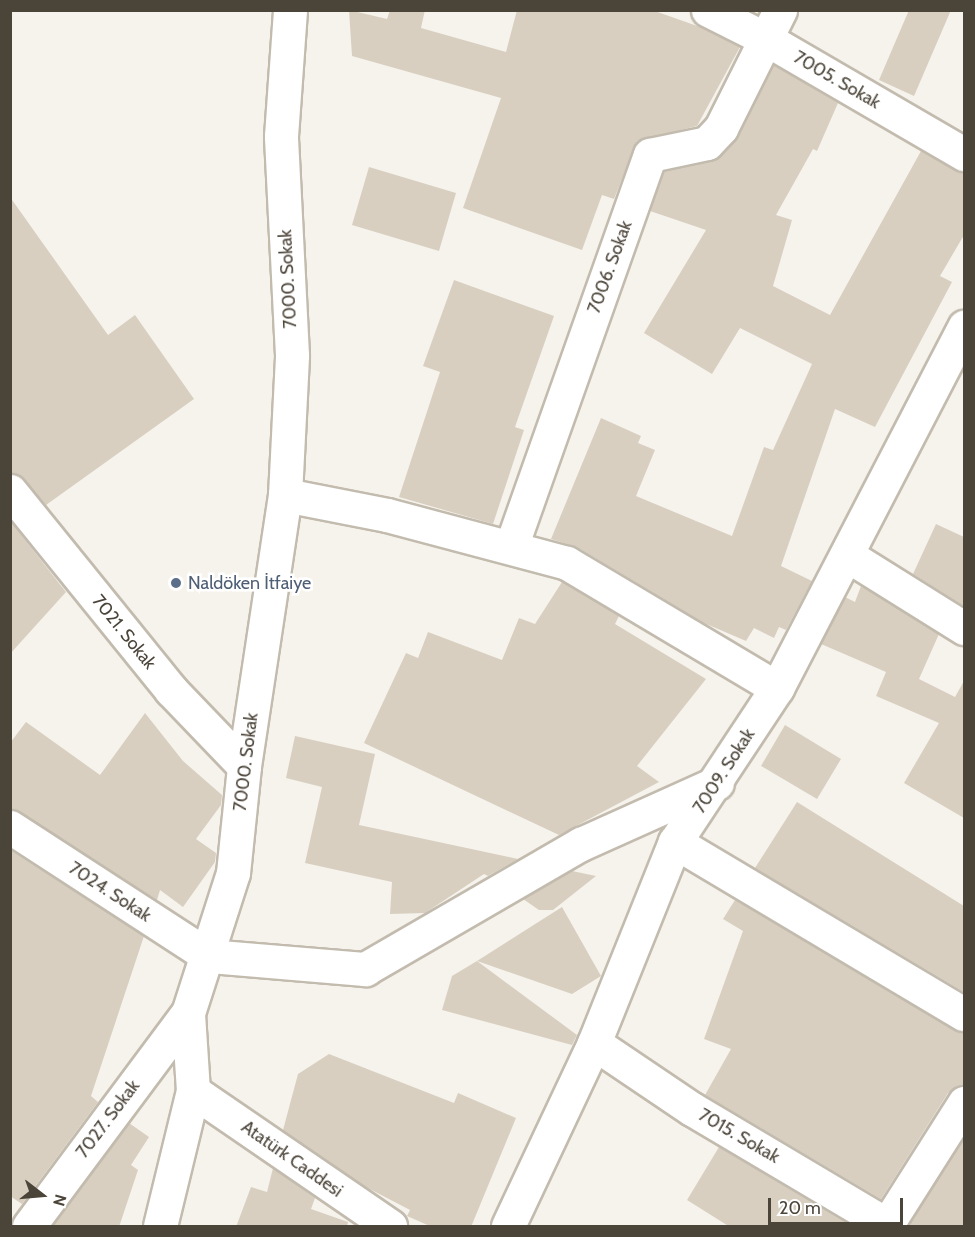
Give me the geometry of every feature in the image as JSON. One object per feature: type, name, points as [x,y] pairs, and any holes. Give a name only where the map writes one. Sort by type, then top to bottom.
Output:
[{"type":"street","name":"7000. Sokak","points":[[188,1013],[209,956],[233,873],[244,766],[285,495],[292,355],[281,136],[290,10]]},
{"type":"street","name":"7005. Sokak","points":[[708,10],[768,40],[964,154]]},
{"type":"street","points":[[768,40],[780,10]]},
{"type":"street","name":"7006. Sokak","points":[[511,548],[650,155],[707,143],[721,128],[768,40]]},
{"type":"street","name":"7009. Sokak","points":[[508,1227],[594,1043],[675,842],[717,783],[777,688],[961,341]]},
{"type":"street","name":"7021. Sokak","points":[[10,491],[171,690],[244,766]]},
{"type":"street","points":[[285,495],[387,515],[567,563],[777,688]]},
{"type":"street","points":[[848,555],[964,628]]},
{"type":"street","points":[[209,956],[365,969],[580,844],[717,783]]},
{"type":"street","name":"7024. Sokak","points":[[10,827],[209,956]]},
{"type":"street","points":[[675,842],[964,1014]]},
{"type":"street","points":[[160,1227],[193,1091],[188,1013]]},
{"type":"street","name":"7027. Sokak","points":[[29,1227],[188,1013]]},
{"type":"street","name":"7015. Sokak","points":[[594,1043],[693,1109],[886,1226]]},
{"type":"street","name":"Atatürk Caddesi","points":[[193,1091],[390,1227]]},
{"type":"street","points":[[886,1226],[964,1103]]},
{"type":"building","points":[[349,10],[387,19],[390,10],[425,10],[421,28],[506,52],[517,10],[652,10],[700,27],[740,47],[697,126],[637,141],[614,199],[602,195],[582,250],[463,208],[501,98],[352,56]]},
{"type":"building","points":[[909,10],[951,10],[914,96],[879,80]]},
{"type":"building","points":[[774,65],[838,103],[817,151],[813,149],[776,215],[792,220],[773,286],[830,315],[921,151],[964,174],[964,235],[940,276],[952,282],[875,427],[835,409],[781,566],[812,581],[786,630],[779,627],[774,638],[754,628],[746,641],[704,623],[577,547],[551,539],[601,418],[641,436],[638,443],[655,450],[636,496],[732,536],[764,447],[773,450],[812,364],[740,328],[712,374],[644,333],[706,230],[650,211],[664,171],[721,156],[738,137]]},
{"type":"building","points":[[369,167],[456,193],[439,251],[352,225]]},
{"type":"building","points":[[10,197],[108,335],[135,315],[194,399],[46,505],[24,479],[10,473]]},
{"type":"building","points":[[454,280],[554,316],[515,427],[524,430],[493,524],[399,497],[440,372],[423,366]]},
{"type":"building","points":[[10,521],[66,592],[10,654]]},
{"type":"building","points":[[936,524],[964,537],[964,606],[913,574]]},
{"type":"building","points":[[562,582],[619,616],[615,624],[706,679],[637,766],[659,782],[559,835],[364,743],[406,653],[418,658],[428,632],[502,660],[519,618],[535,624]]},
{"type":"building","points":[[861,586],[939,634],[919,679],[955,697],[964,681],[964,818],[904,783],[939,723],[876,696],[886,672],[821,644],[845,597],[855,602]]},
{"type":"building","points":[[145,713],[183,761],[222,795],[221,805],[196,839],[216,853],[215,862],[183,907],[160,890],[157,900],[10,808],[10,743],[26,722],[100,775]]},
{"type":"building","points":[[785,725],[841,759],[817,799],[761,766]]},
{"type":"building","points":[[295,736],[375,754],[359,825],[518,859],[488,876],[484,874],[425,913],[390,914],[392,882],[305,863],[322,787],[286,778]]},
{"type":"building","points":[[797,802],[964,906],[964,992],[755,868]]},
{"type":"building","points":[[10,850],[144,936],[91,1096],[98,1102],[22,1204],[10,1196]]},
{"type":"building","points":[[572,871],[596,876],[553,910],[539,910],[523,899]]},
{"type":"building","points":[[735,900],[964,1033],[964,1084],[948,1093],[881,1199],[705,1095],[731,1049],[704,1039],[743,931],[723,919]]},
{"type":"building","points":[[562,907],[601,976],[572,994],[477,961]]},
{"type":"building","points":[[477,961],[577,1035],[572,1045],[442,1010],[452,976]]},
{"type":"building","points":[[329,1054],[454,1103],[458,1093],[516,1118],[471,1227],[432,1227],[407,1216],[410,1210],[364,1186],[283,1130],[298,1074]]},
{"type":"building","points":[[129,1123],[149,1137],[131,1165],[138,1170],[119,1227],[52,1227]]},
{"type":"building","points":[[964,1137],[964,1227],[908,1227]]},
{"type":"building","points":[[719,1147],[853,1227],[730,1227],[687,1200]]},
{"type":"building","points":[[273,1168],[315,1198],[311,1209],[348,1222],[347,1227],[236,1227],[251,1187],[267,1192]]},
{"type":"place","name":"Naldöken İtfaiye","points":[[176,583]]}]
